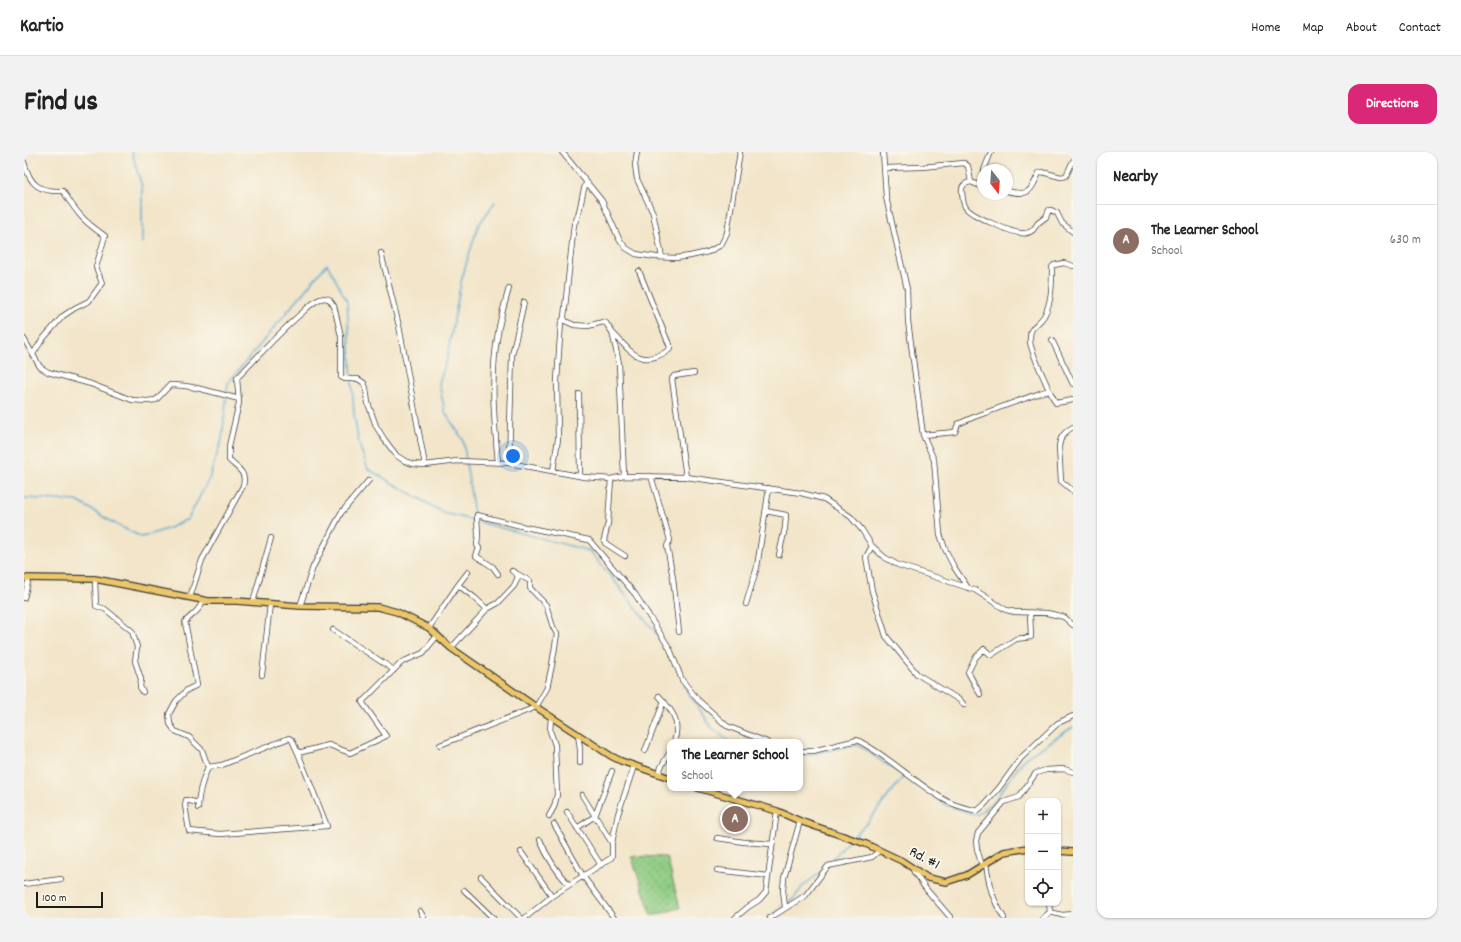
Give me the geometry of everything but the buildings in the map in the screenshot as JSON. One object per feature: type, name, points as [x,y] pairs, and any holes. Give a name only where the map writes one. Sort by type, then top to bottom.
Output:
[{"type":"main road","points":[[27,578],[95,579],[190,596],[208,601],[253,602],[300,606],[378,607],[397,612],[429,628],[451,648],[536,707],[611,756],[634,766],[667,777]]},
{"type":"main road","name":"Rd. #1","points":[[708,791],[777,811],[800,821],[850,838],[902,861],[928,878],[946,882],[967,875],[1004,852],[1025,848]]},
{"type":"main road","points":[[1061,851],[1073,852]]},
{"type":"street","points":[[562,152],[586,184],[602,202],[619,239],[626,248],[639,255],[662,257],[690,256],[708,252],[721,245],[727,233],[740,152]]},
{"type":"street","points":[[637,152],[635,165],[637,179],[653,213],[662,257]]},
{"type":"street","points":[[883,152],[886,197],[907,289],[908,321],[923,435],[934,460],[940,534],[945,549],[954,567],[968,588]]},
{"type":"street","points":[[986,164],[991,152]]},
{"type":"street","points":[[1013,192],[1019,194],[1026,193],[1030,190],[1039,173],[1042,172],[1061,177],[1066,176],[1073,161]]},
{"type":"street","points":[[24,162],[27,175],[37,187],[51,191],[63,191],[79,215],[90,227],[104,236],[96,267],[102,283],[90,301],[63,316],[42,340],[33,354]]},
{"type":"street","points":[[884,168],[922,167],[964,163],[968,166],[971,182]]},
{"type":"street","points":[[977,185],[971,182],[963,185],[961,188],[962,199],[966,208],[974,214],[1023,234],[1033,230],[1038,223],[1046,217],[1049,210],[1051,210],[1057,213],[1062,223],[1073,232]]},
{"type":"street","points":[[553,471],[558,439],[557,381],[561,322],[564,318],[574,224],[580,214],[582,197],[586,184]]},
{"type":"street","points":[[381,253],[400,326],[425,465]]},
{"type":"street","points":[[1073,266],[1064,263],[1054,265],[1052,267],[1052,286],[1048,306],[1044,316],[1031,329],[1030,342],[1049,390],[1056,403],[1073,400]]},
{"type":"street","points":[[564,318],[565,321],[574,325],[588,326],[603,322],[606,323],[612,332],[633,354],[638,357],[645,359],[669,350],[670,347],[638,271]]},
{"type":"street","points":[[498,462],[494,418],[494,371],[498,334],[508,288]]},
{"type":"street","points":[[190,596],[202,560],[246,478],[244,474],[229,460],[229,446],[239,403],[237,378],[281,331],[322,298],[329,299],[334,306],[341,336],[341,377],[345,379],[358,379],[364,383],[368,403],[376,426],[391,450],[404,461],[413,464],[425,465],[466,462],[498,462],[580,476],[611,479],[624,476],[686,477],[801,492],[824,499],[851,517],[862,530],[872,546],[884,557],[898,565],[975,590],[1006,610],[1030,613],[1047,612],[1056,614],[1064,617],[1073,625]]},
{"type":"street","points":[[509,463],[512,355],[524,302]]},
{"type":"street","points":[[612,332],[619,363],[624,476]]},
{"type":"street","points":[[24,339],[40,367],[48,372],[91,384],[132,400],[156,400],[170,385],[180,385],[239,399]]},
{"type":"street","points":[[1052,340],[1073,384]]},
{"type":"street","points":[[686,477],[672,379],[674,376],[694,373]]},
{"type":"street","points":[[923,435],[955,432],[958,424],[1049,390]]},
{"type":"street","points":[[579,394],[580,476]]},
{"type":"street","points":[[1073,427],[1064,434],[1059,447],[1061,481],[1073,491]]},
{"type":"street","points":[[651,476],[670,540],[667,546],[673,578],[679,632]]},
{"type":"street","points":[[611,479],[609,515],[605,543],[625,556]]},
{"type":"street","points":[[300,606],[313,567],[341,513],[369,480]]},
{"type":"street","points":[[746,604],[757,567],[769,488]]},
{"type":"street","points":[[766,512],[786,515],[785,528],[778,555]]},
{"type":"street","points":[[498,574],[493,567],[476,556],[479,548],[476,545],[478,535],[477,515],[525,527],[589,540],[636,594],[670,649],[682,680],[698,700],[727,726],[760,739]]},
{"type":"street","points":[[253,602],[271,538]]},
{"type":"street","points":[[872,546],[866,558],[872,591],[886,636],[917,674],[942,691],[961,701],[964,705]]},
{"type":"street","points":[[429,628],[468,572]]},
{"type":"street","points":[[440,745],[536,707],[547,688],[557,634],[553,627],[546,604],[530,588],[530,581],[514,572],[518,577],[514,586],[498,603],[487,609],[451,648]]},
{"type":"street","points":[[24,598],[27,578]]},
{"type":"street","points":[[95,579],[96,606],[106,609],[132,631],[137,647],[135,661],[141,679],[140,687],[143,692]]},
{"type":"street","points":[[458,585],[487,609]]},
{"type":"street","points":[[208,601],[202,602],[201,608],[191,615],[185,622],[197,682],[196,686],[188,690],[176,701],[170,714],[170,724],[175,731],[189,737],[202,750],[208,767],[202,782],[198,805],[186,800],[185,805],[189,831],[220,834],[327,826],[298,753],[292,740],[289,738],[222,764],[208,767]]},
{"type":"street","points":[[262,675],[270,604]]},
{"type":"street","points":[[980,694],[968,672],[975,658],[984,650],[991,655],[1016,639],[1031,638],[1030,613]]},
{"type":"street","points":[[333,630],[394,670]]},
{"type":"street","points":[[298,753],[329,745],[350,753],[386,736],[362,702],[376,690],[402,662],[423,653],[437,636]]},
{"type":"street","points":[[659,696],[670,708],[675,720],[677,730],[675,739]]},
{"type":"street","points":[[644,751],[664,701]]},
{"type":"street","points":[[803,752],[813,751],[857,740],[873,748],[899,769],[946,801],[977,811],[999,788],[1021,758],[1058,723],[1073,716]]},
{"type":"street","points":[[549,816],[556,803],[557,795],[555,745],[550,731],[551,717]]},
{"type":"street","points":[[578,734],[580,762]]},
{"type":"street","points":[[659,774],[667,757]]},
{"type":"street","points":[[524,918],[552,896],[611,858],[612,843],[618,814],[634,766]]},
{"type":"street","points":[[1004,918],[989,887],[984,865],[977,849],[976,837],[980,829],[1004,802],[1019,797],[1036,773],[1046,770],[1064,769],[1073,772]]},
{"type":"street","points":[[577,828],[595,816],[612,771]]},
{"type":"street","points":[[582,795],[612,843]]},
{"type":"street","points":[[735,918],[759,900],[766,892],[777,811]]},
{"type":"street","points":[[567,812],[600,865]]},
{"type":"street","points":[[785,907],[783,890],[784,878],[800,821]]},
{"type":"street","points":[[554,824],[583,876],[614,918]]},
{"type":"street","points":[[717,838],[772,844]]},
{"type":"street","points":[[540,840],[545,852],[569,885]]},
{"type":"street","points":[[770,918],[806,895],[828,866],[872,857],[880,850]]},
{"type":"street","points":[[521,852],[552,896]]},
{"type":"street","points":[[913,869],[926,889],[951,918]]},
{"type":"street","points":[[717,870],[768,876]]},
{"type":"street","points":[[481,877],[521,918]]},
{"type":"street","points":[[24,884],[61,879]]},
{"type":"street","points":[[464,890],[493,918]]},
{"type":"street","points":[[1043,918],[1050,912],[1050,906]]},
{"type":"street","points":[[420,911],[424,918]]},
{"type":"street","points":[[1050,912],[1062,915],[1073,914]]},
{"type":"green space","points":[[631,856],[667,857],[680,908],[652,916]]},
{"type":"waterway","points":[[132,152],[142,187],[142,243]]},
{"type":"waterway","points":[[466,459],[463,440],[445,412],[439,383],[447,358],[461,282],[467,261],[478,226],[495,202]]},
{"type":"waterway","points":[[24,498],[77,501],[117,525],[142,537],[167,529],[188,519],[209,479],[222,439],[228,383],[327,264],[347,301],[354,415],[359,444],[368,469],[444,513],[476,521]]},
{"type":"waterway","points":[[466,463],[475,520]]},
{"type":"waterway","points":[[479,522],[590,551],[661,639]]},
{"type":"waterway","points":[[684,686],[712,728],[726,739]]},
{"type":"waterway","points":[[803,755],[858,745],[946,805],[977,815],[995,800],[1024,759],[1073,727]]},
{"type":"waterway","points":[[852,838],[867,823],[904,776]]},
{"type":"waterway","points":[[828,864],[850,840]]},
{"type":"waterway","points":[[786,904],[794,898],[803,886],[823,870]]},
{"type":"waterway","points":[[767,918],[783,906]]},
{"type":"place","name":"The Learner School","points":[[735,819]]}]
